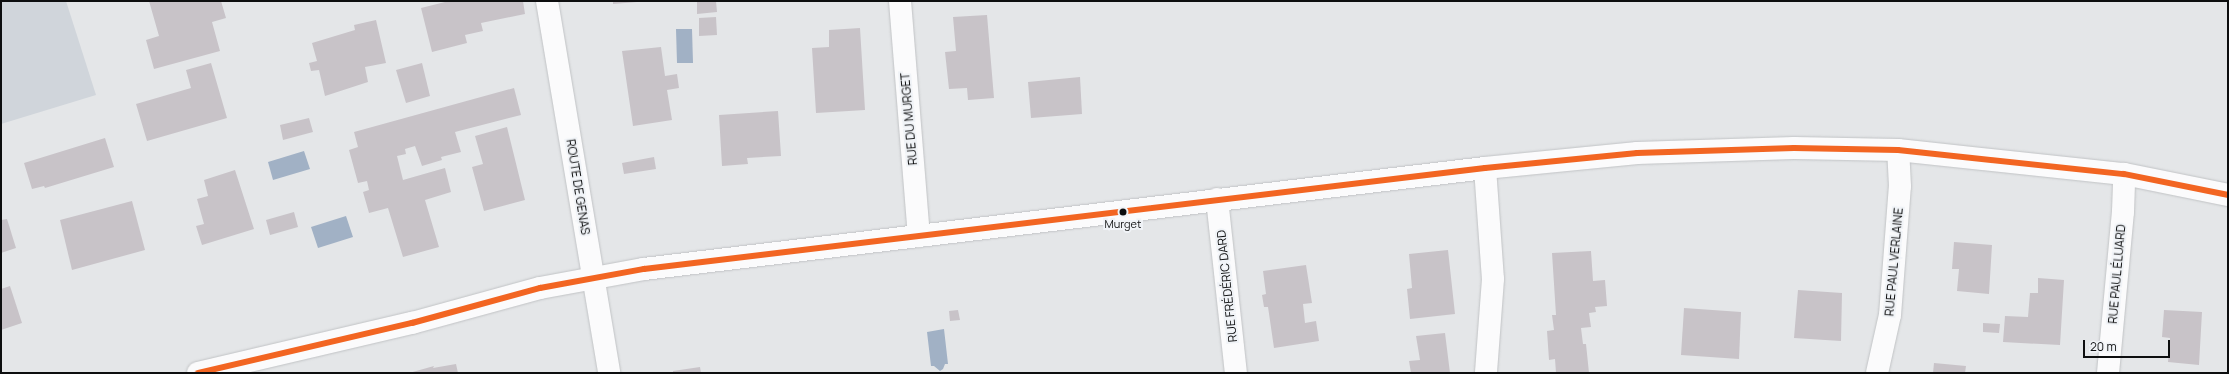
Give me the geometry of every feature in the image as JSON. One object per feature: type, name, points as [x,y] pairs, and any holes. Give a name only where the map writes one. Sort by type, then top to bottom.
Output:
[{"type":"street","name":"ROUTE DE GENAS","points":[[547,1],[609,373]]},
{"type":"street","name":"RUE DU MURGET","points":[[900,1],[919,236]]},
{"type":"street","points":[[198,373],[412,323],[540,288],[644,269],[1485,168],[1637,153],[1801,148],[1898,150],[2124,174],[2228,195]]},
{"type":"street","name":"RUE PAUL VERLAINE","points":[[1877,373],[1890,315],[1900,186],[1898,150]]},
{"type":"street","points":[[1485,168],[1493,279],[1486,373]]},
{"type":"street","name":"RUE PAUL ÉLUARD","points":[[2108,373],[2123,212],[2124,174]]},
{"type":"street","name":"RUE FRÉDÉRIC DARD","points":[[1217,200],[1236,373]]},
{"type":"shaded area","points":[[1,1],[66,1],[96,95],[1,124]]},
{"type":"water","points":[[676,29],[692,29],[693,63],[677,63]]},
{"type":"water","points":[[304,151],[310,169],[273,180],[268,162]]},
{"type":"water","points":[[346,216],[353,237],[318,248],[311,227]]},
{"type":"water","points":[[944,329],[948,364],[945,364],[943,369],[940,371],[934,366],[931,366],[927,332]]},
{"type":"building","points":[[149,1],[221,1],[226,18],[212,22],[220,51],[154,69],[146,40],[159,36]]},
{"type":"building","points":[[449,1],[523,1],[525,14],[481,23],[483,31],[465,35],[467,43],[432,52],[421,8]]},
{"type":"building","points":[[613,1],[637,1],[637,2],[613,4]]},
{"type":"building","points":[[697,1],[716,1],[717,12],[697,14]]},
{"type":"building","points":[[987,15],[994,98],[968,100],[967,88],[949,89],[945,52],[956,51],[953,17]]},
{"type":"building","points":[[716,17],[717,35],[699,36],[699,18]]},
{"type":"building","points":[[376,20],[386,63],[365,67],[368,82],[325,96],[319,70],[311,71],[309,63],[317,61],[312,43],[355,30],[354,25]]},
{"type":"building","points":[[860,28],[865,110],[816,113],[812,48],[829,47],[829,30]]},
{"type":"building","points":[[661,47],[665,76],[677,74],[679,88],[667,90],[672,120],[633,126],[622,51]]},
{"type":"building","points":[[211,63],[227,118],[147,141],[136,104],[191,88],[186,70]]},
{"type":"building","points":[[422,63],[430,96],[406,103],[396,70]]},
{"type":"building","points":[[1080,77],[1082,114],[1031,118],[1028,82]]},
{"type":"building","points":[[514,88],[521,115],[455,132],[461,152],[441,157],[442,160],[422,166],[415,146],[405,149],[406,154],[397,156],[403,180],[445,168],[451,192],[425,200],[439,247],[403,257],[388,208],[369,213],[363,192],[369,190],[367,181],[358,183],[349,150],[358,147],[354,132]]},
{"type":"building","points":[[778,111],[781,156],[747,158],[748,164],[722,166],[719,115]]},
{"type":"building","points":[[309,118],[313,132],[283,140],[280,125]]},
{"type":"building","points":[[507,127],[525,200],[484,211],[472,167],[483,164],[475,136]]},
{"type":"building","points":[[105,138],[114,167],[45,188],[44,186],[32,189],[24,163]]},
{"type":"building","points":[[654,157],[656,169],[624,174],[622,163]]},
{"type":"building","points":[[235,170],[254,229],[202,245],[196,226],[204,224],[197,199],[208,196],[204,180]]},
{"type":"building","points":[[132,201],[145,250],[72,270],[60,220]]},
{"type":"building","points":[[294,212],[298,227],[270,235],[266,220]]},
{"type":"building","points":[[7,219],[16,248],[1,253],[1,220]]},
{"type":"building","points":[[1954,242],[1992,245],[1989,294],[1957,291],[1959,269],[1952,269]]},
{"type":"building","points":[[1448,250],[1455,314],[1410,319],[1407,289],[1412,288],[1409,254]]},
{"type":"building","points":[[1591,251],[1593,281],[1605,280],[1607,306],[1595,307],[1596,312],[1589,313],[1591,327],[1581,328],[1583,344],[1586,344],[1589,373],[1556,373],[1555,359],[1549,360],[1547,331],[1554,330],[1552,315],[1556,315],[1552,253]]},
{"type":"building","points":[[1306,265],[1312,303],[1303,304],[1305,323],[1316,321],[1319,341],[1274,348],[1268,307],[1264,307],[1262,295],[1266,294],[1263,271]]},
{"type":"building","points":[[2038,278],[2064,280],[2060,345],[2003,342],[2005,316],[2028,317],[2030,293],[2038,293]]},
{"type":"building","points":[[10,286],[22,323],[1,330],[1,289]]},
{"type":"building","points":[[1798,290],[1842,293],[1841,341],[1794,338]]},
{"type":"building","points":[[1684,308],[1741,312],[1739,359],[1681,355]]},
{"type":"building","points":[[958,310],[960,320],[950,321],[949,311]]},
{"type":"building","points":[[2164,310],[2202,312],[2199,365],[2168,362],[2170,338],[2162,337]]},
{"type":"building","points":[[1983,323],[2000,324],[1999,333],[1983,332]]},
{"type":"building","points":[[1445,333],[1450,373],[1411,373],[1409,361],[1420,360],[1416,336]]},
{"type":"building","points":[[1934,363],[1966,366],[1965,373],[1933,373]]},
{"type":"building","points":[[456,364],[458,373],[409,373],[434,366],[433,368]]},
{"type":"building","points":[[700,367],[701,373],[673,373],[673,371]]},
{"type":"transit line","points":[[198,373],[412,323],[540,288],[644,269],[1485,168],[1637,153],[1794,148],[1898,150],[2124,174],[2228,195]]},
{"type":"place","name":"Murget","points":[[1123,212]]}]
